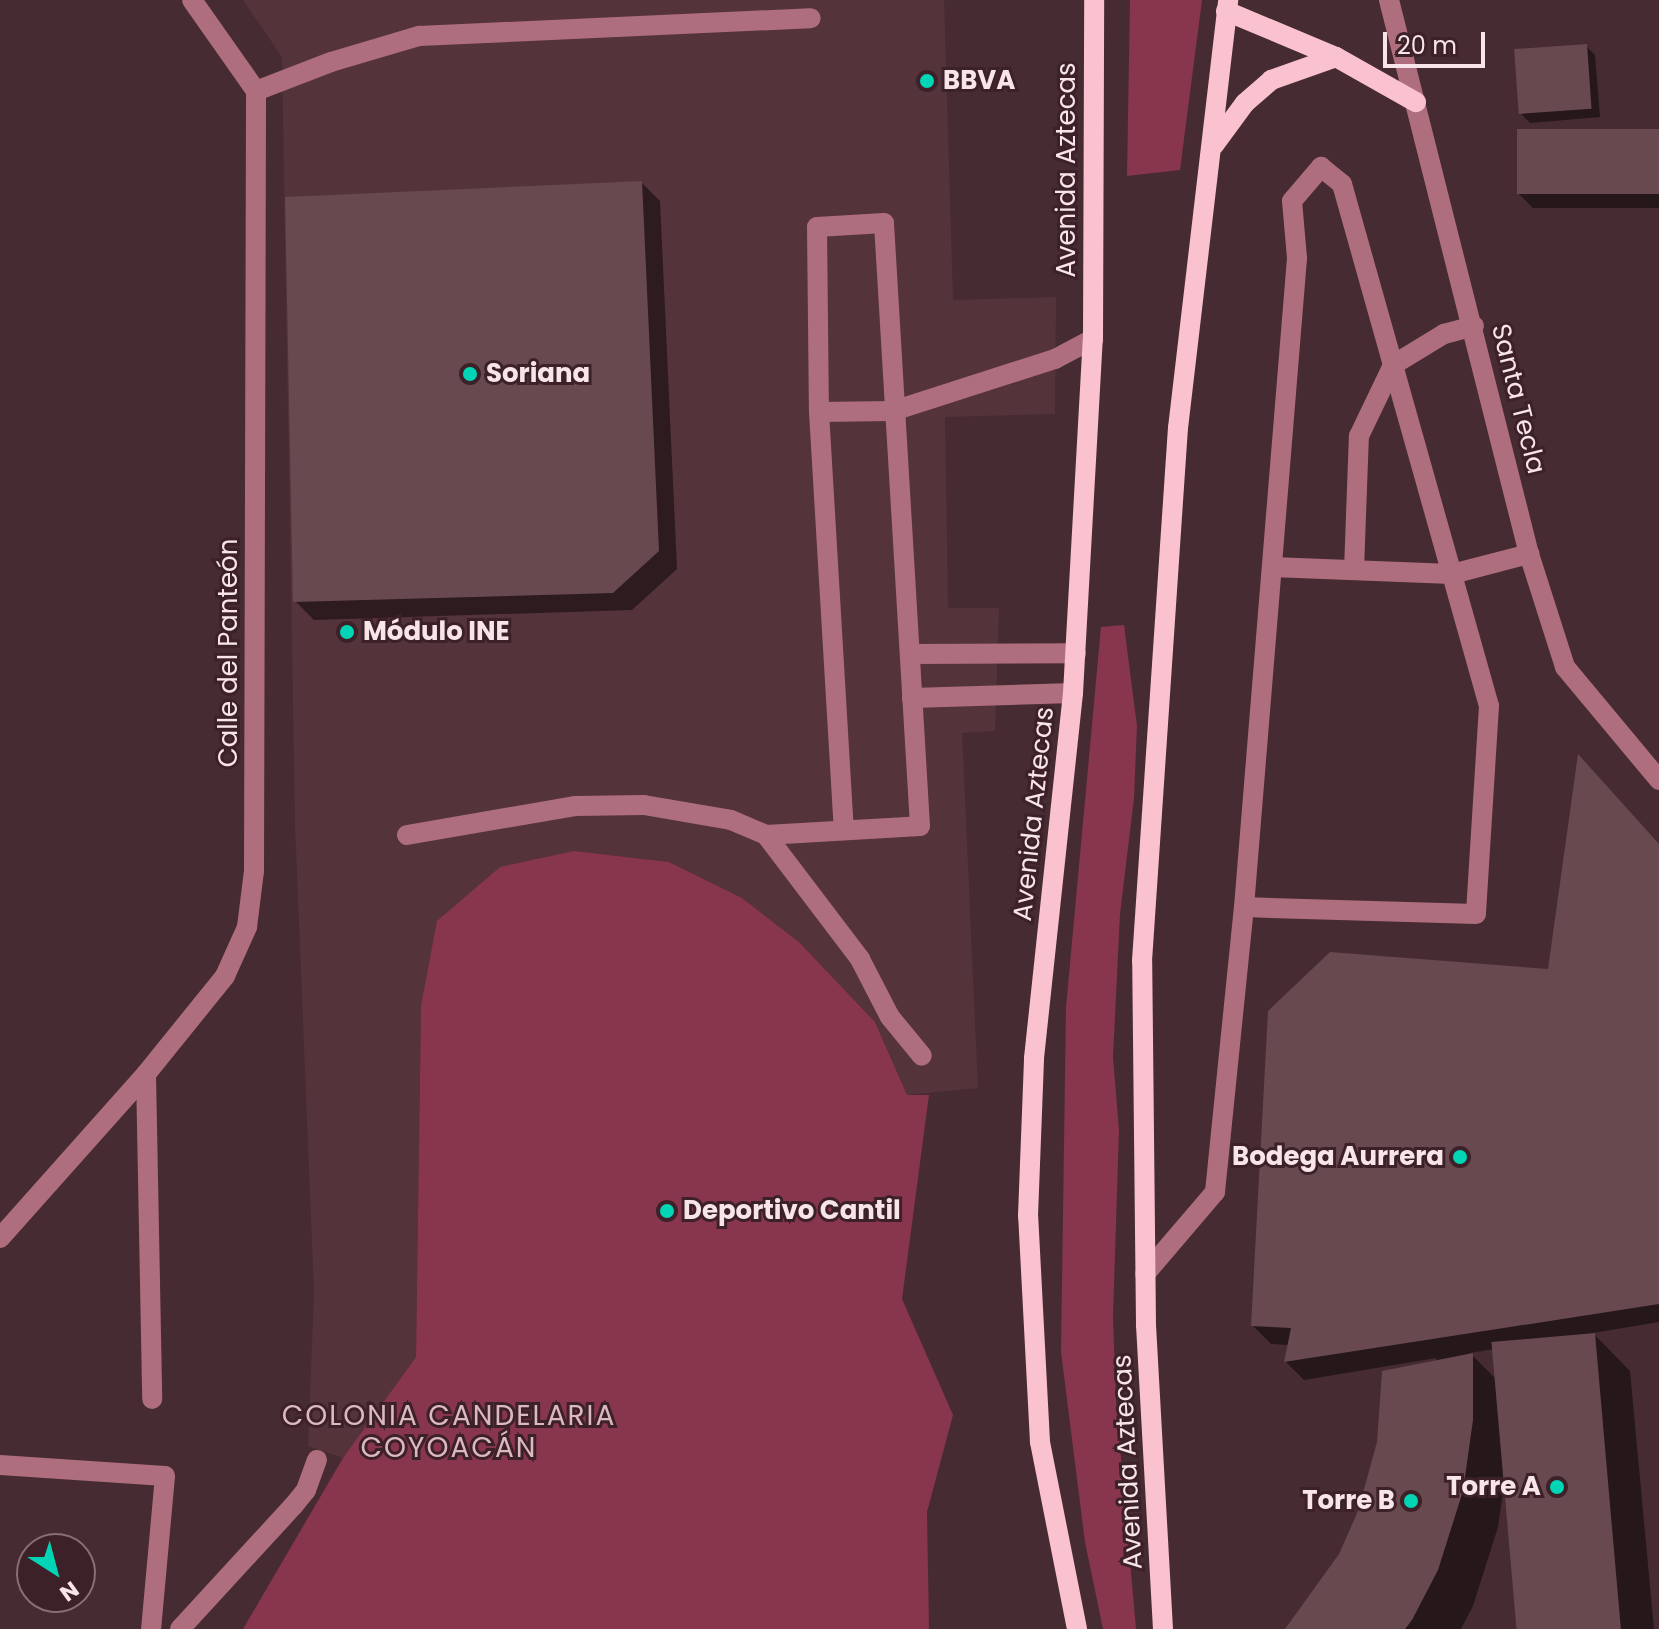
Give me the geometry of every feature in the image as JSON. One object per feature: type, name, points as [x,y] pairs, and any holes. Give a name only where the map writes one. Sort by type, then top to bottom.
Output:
[{"type":"main road","name":"Avenida Aztecas","points":[[1077,1629],[1040,1442],[1028,1216],[1034,1058],[1076,653],[1093,339],[1094,0]]},
{"type":"main road","name":"Avenida Aztecas","points":[[1163,1629],[1145,1274],[1142,961],[1178,428],[1214,145],[1227,6]]},
{"type":"main road","points":[[1227,6],[1336,57],[1416,102]]},
{"type":"main road","points":[[1214,145],[1245,103],[1271,80],[1336,57]]},
{"type":"street","points":[[192,0],[256,91],[331,62],[419,36],[811,18]]},
{"type":"street","name":"Santa Tecla","points":[[1389,0],[1474,326],[1529,554],[1565,667],[1659,780]]},
{"type":"street","name":"Calle del Panteón","points":[[0,1238],[146,1074],[225,976],[247,927],[254,871],[256,91]]},
{"type":"street","points":[[1145,1274],[1215,1192],[1244,907],[1297,258],[1292,201],[1321,167],[1342,184],[1489,706],[1476,914],[1244,907]]},
{"type":"street","points":[[407,835],[575,806],[644,805],[731,820],[766,835],[920,826],[884,223],[817,227],[819,412],[844,830]]},
{"type":"street","points":[[1354,570],[1359,436],[1393,365],[1444,334],[1474,326]]},
{"type":"street","points":[[819,412],[893,411],[1055,359],[1093,339]]},
{"type":"street","points":[[1272,567],[1452,574],[1529,554]]},
{"type":"street","points":[[910,654],[1076,653]]},
{"type":"street","points":[[912,698],[1073,693]]},
{"type":"street","points":[[766,835],[860,959],[890,1017],[922,1056]]},
{"type":"street","points":[[146,1074],[152,1399]]},
{"type":"street","points":[[180,1629],[294,1505],[311,1481],[317,1460]]},
{"type":"street","points":[[0,1465],[165,1476],[151,1629]]},
{"type":"shaded area","points":[[243,0],[944,0],[953,300],[1056,297],[1055,414],[945,417],[948,608],[999,608],[995,731],[962,733],[978,1088],[907,1095],[875,1022],[800,943],[742,898],[669,862],[574,851],[421,1006],[416,1357],[343,1458],[308,1446],[314,1293],[295,823],[282,57]]},
{"type":"shaded area","points":[[1130,0],[1202,0],[1180,170],[1127,176]]},
{"type":"shaded area","points":[[1124,625],[1137,726],[1134,798],[1120,914],[1113,1057],[1119,1130],[1113,1317],[1116,1401],[1136,1629],[1103,1629],[1085,1542],[1061,1352],[1066,1007],[1101,627]]},
{"type":"shaded area","name":"Deportivo Cantil","points":[[574,851],[669,862],[742,898],[800,943],[875,1022],[907,1095],[929,1095],[902,1299],[953,1415],[927,1512],[929,1629],[243,1629],[343,1458],[416,1357],[421,1006],[437,921],[500,867]]},
{"type":"building","points":[[1587,44],[1592,109],[1519,114],[1514,49]]},
{"type":"building","points":[[1517,129],[1659,129],[1659,194],[1517,194]]},
{"type":"building","name":"Soriana","points":[[642,181],[659,551],[613,593],[293,602],[285,197]]},
{"type":"building","name":"Bodega Aurrera","points":[[1578,754],[1659,844],[1659,1304],[1284,1362],[1291,1328],[1251,1326],[1268,1011],[1330,952],[1548,969]]},
{"type":"building","name":"Torre A","points":[[1595,1333],[1621,1629],[1516,1629],[1491,1342]]},
{"type":"building","name":"Torre B","points":[[1473,1353],[1473,1420],[1463,1491],[1438,1570],[1412,1620],[1405,1629],[1285,1629],[1339,1554],[1358,1511],[1377,1442],[1382,1371]]},
{"type":"place","name":"BBVA","points":[[927,81]]},
{"type":"place","name":"Soriana","points":[[470,374]]},
{"type":"place","name":"Módulo INE","points":[[347,632]]},
{"type":"place","name":"Bodega Aurrera","points":[[1460,1157]]},
{"type":"place","name":"Deportivo Cantil","points":[[667,1211]]},
{"type":"place","name":"Torre A","points":[[1557,1487]]},
{"type":"place","name":"Torre B","points":[[1411,1501]]},
{"type":"district","name":"COLONIA CANDELARIA COYOACÁN","points":[[449,1432]]}]
